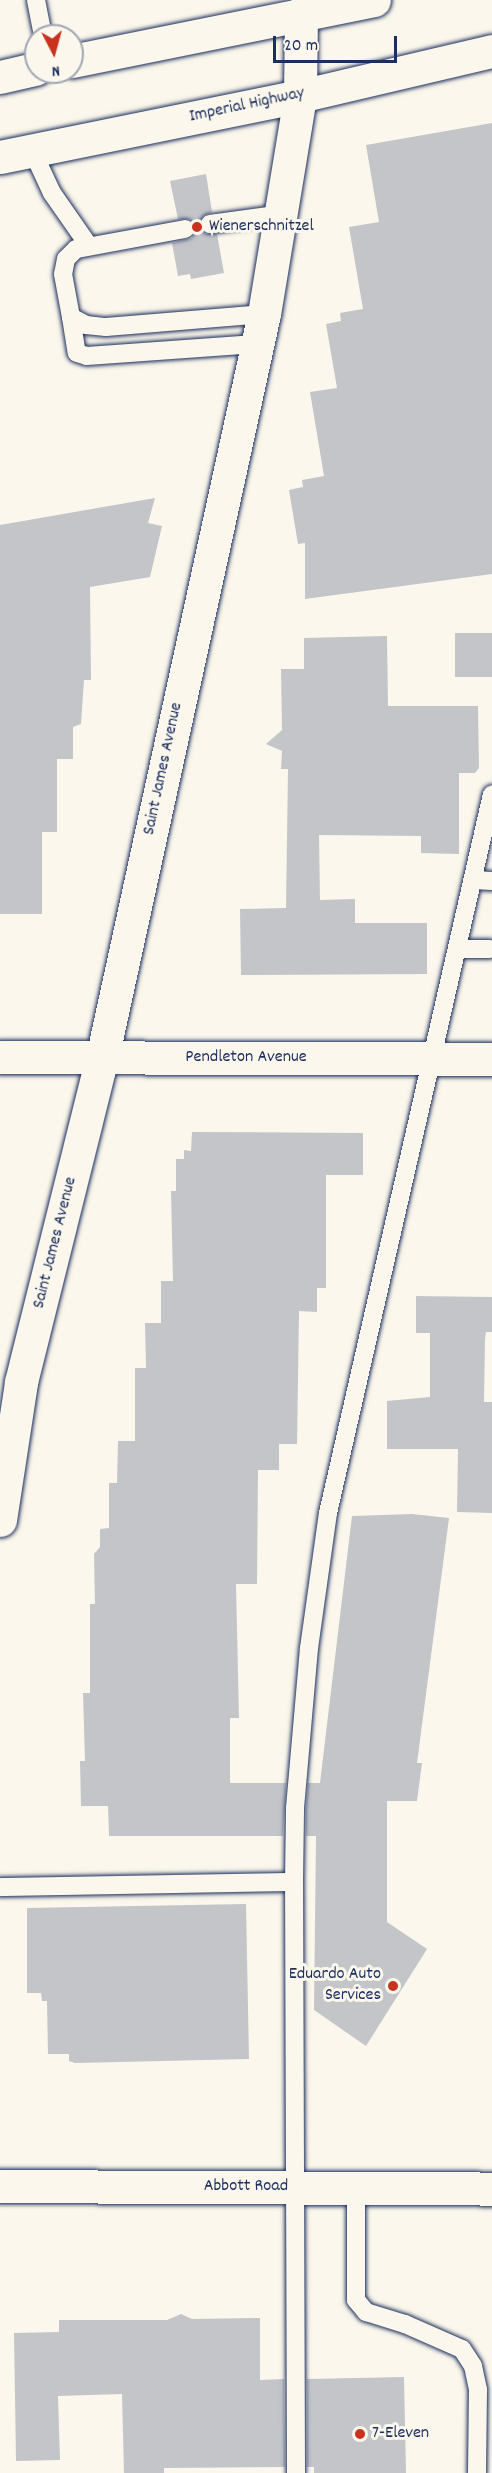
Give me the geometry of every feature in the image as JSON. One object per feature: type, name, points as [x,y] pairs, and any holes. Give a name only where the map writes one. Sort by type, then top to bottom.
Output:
[{"type":"street","points":[[84,58],[374,0]]},
{"type":"street","name":"Saint James Avenue","points":[[0,1520],[21,1382],[102,1058],[283,214],[300,96],[301,13]]},
{"type":"street","name":"Imperial Highway","points":[[0,157],[300,96],[492,51]]},
{"type":"street","points":[[0,76],[24,71]]},
{"type":"street","name":"Pendleton Avenue","points":[[0,1057],[492,1059]]},
{"type":"street","name":"Abbott Road","points":[[0,2186],[492,2188]]},
{"type":"lane","points":[[36,0],[41,24]]},
{"type":"lane","points":[[32,150],[52,193],[89,246]]},
{"type":"lane","points":[[210,224],[283,214]]},
{"type":"lane","points":[[185,229],[76,249],[64,267],[64,294],[71,317],[77,353],[87,356],[188,349],[260,329]]},
{"type":"lane","points":[[71,317],[86,325],[106,327],[260,329]]},
{"type":"lane","points":[[296,2473],[295,1808],[309,1648],[328,1513],[491,805]]},
{"type":"lane","points":[[473,880],[492,881]]},
{"type":"lane","points":[[457,949],[490,949]]},
{"type":"lane","points":[[0,1887],[294,1882]]},
{"type":"lane","points":[[356,2188],[356,2300],[366,2312],[405,2324],[462,2349],[473,2366],[485,2411],[477,2473]]},
{"type":"building","points":[[492,123],[492,574],[305,599],[305,543],[298,544],[289,490],[303,487],[302,480],[324,476],[310,392],[337,388],[326,324],[341,321],[340,313],[363,309],[349,227],[379,222],[366,145]]},
{"type":"building","name":"Wienerschnitzel","points":[[206,174],[212,212],[203,216],[199,226],[205,234],[217,234],[224,273],[191,279],[190,274],[178,276],[172,243],[192,238],[196,226],[189,219],[178,219],[170,181]]},
{"type":"building","points":[[155,498],[148,523],[162,526],[150,577],[90,587],[91,680],[84,680],[81,724],[73,727],[73,759],[57,759],[57,832],[42,832],[42,914],[0,914],[0,525]]},
{"type":"building","points":[[455,633],[492,633],[492,677],[455,677]]},
{"type":"building","points":[[387,636],[388,706],[478,706],[479,768],[475,773],[459,773],[459,854],[421,853],[421,836],[319,835],[320,900],[355,899],[355,923],[427,923],[427,974],[241,975],[240,909],[286,908],[288,769],[281,769],[282,751],[266,744],[282,730],[281,669],[304,669],[304,638]]},
{"type":"building","points":[[192,1132],[363,1133],[363,1175],[326,1175],[326,1288],[317,1288],[317,1312],[299,1311],[297,1444],[279,1444],[279,1470],[258,1470],[257,1584],[236,1584],[239,1718],[230,1718],[230,1783],[286,1783],[283,1836],[109,1836],[108,1806],[81,1806],[80,1761],[85,1761],[83,1693],[90,1693],[90,1604],[95,1604],[94,1554],[100,1547],[100,1529],[109,1528],[109,1483],[117,1483],[118,1441],[135,1441],[135,1368],[146,1368],[145,1323],[161,1323],[161,1281],[173,1281],[171,1191],[176,1191],[176,1159],[184,1159],[184,1150],[191,1151]]},
{"type":"building","points":[[416,1296],[492,1297],[492,1332],[486,1332],[485,1339],[484,1402],[492,1402],[492,1513],[457,1512],[458,1449],[387,1449],[387,1401],[430,1397],[430,1333],[416,1333]]},
{"type":"building","points":[[412,1514],[449,1518],[417,1763],[422,1763],[417,1801],[387,1801],[387,1922],[427,1949],[366,2046],[314,2010],[316,1836],[306,1836],[308,1783],[320,1783],[352,1516]]},
{"type":"building","points":[[246,1904],[249,2059],[75,2063],[69,2061],[69,2054],[48,2054],[47,2001],[42,2001],[41,1993],[27,1993],[27,1908]]},
{"type":"building","points":[[181,2314],[192,2319],[260,2318],[260,2380],[284,2379],[285,2467],[164,2468],[164,2473],[124,2473],[122,2394],[58,2396],[60,2460],[16,2461],[14,2333],[59,2332],[59,2320],[167,2320]]},
{"type":"building","points":[[404,2377],[406,2473],[314,2473],[314,2467],[307,2467],[307,2379]]},
{"type":"place","name":"Wienerschnitzel","points":[[197,227]]},
{"type":"place","name":"Eduardo Auto Services","points":[[393,1986]]},
{"type":"place","name":"7-Eleven","points":[[360,2434]]}]
